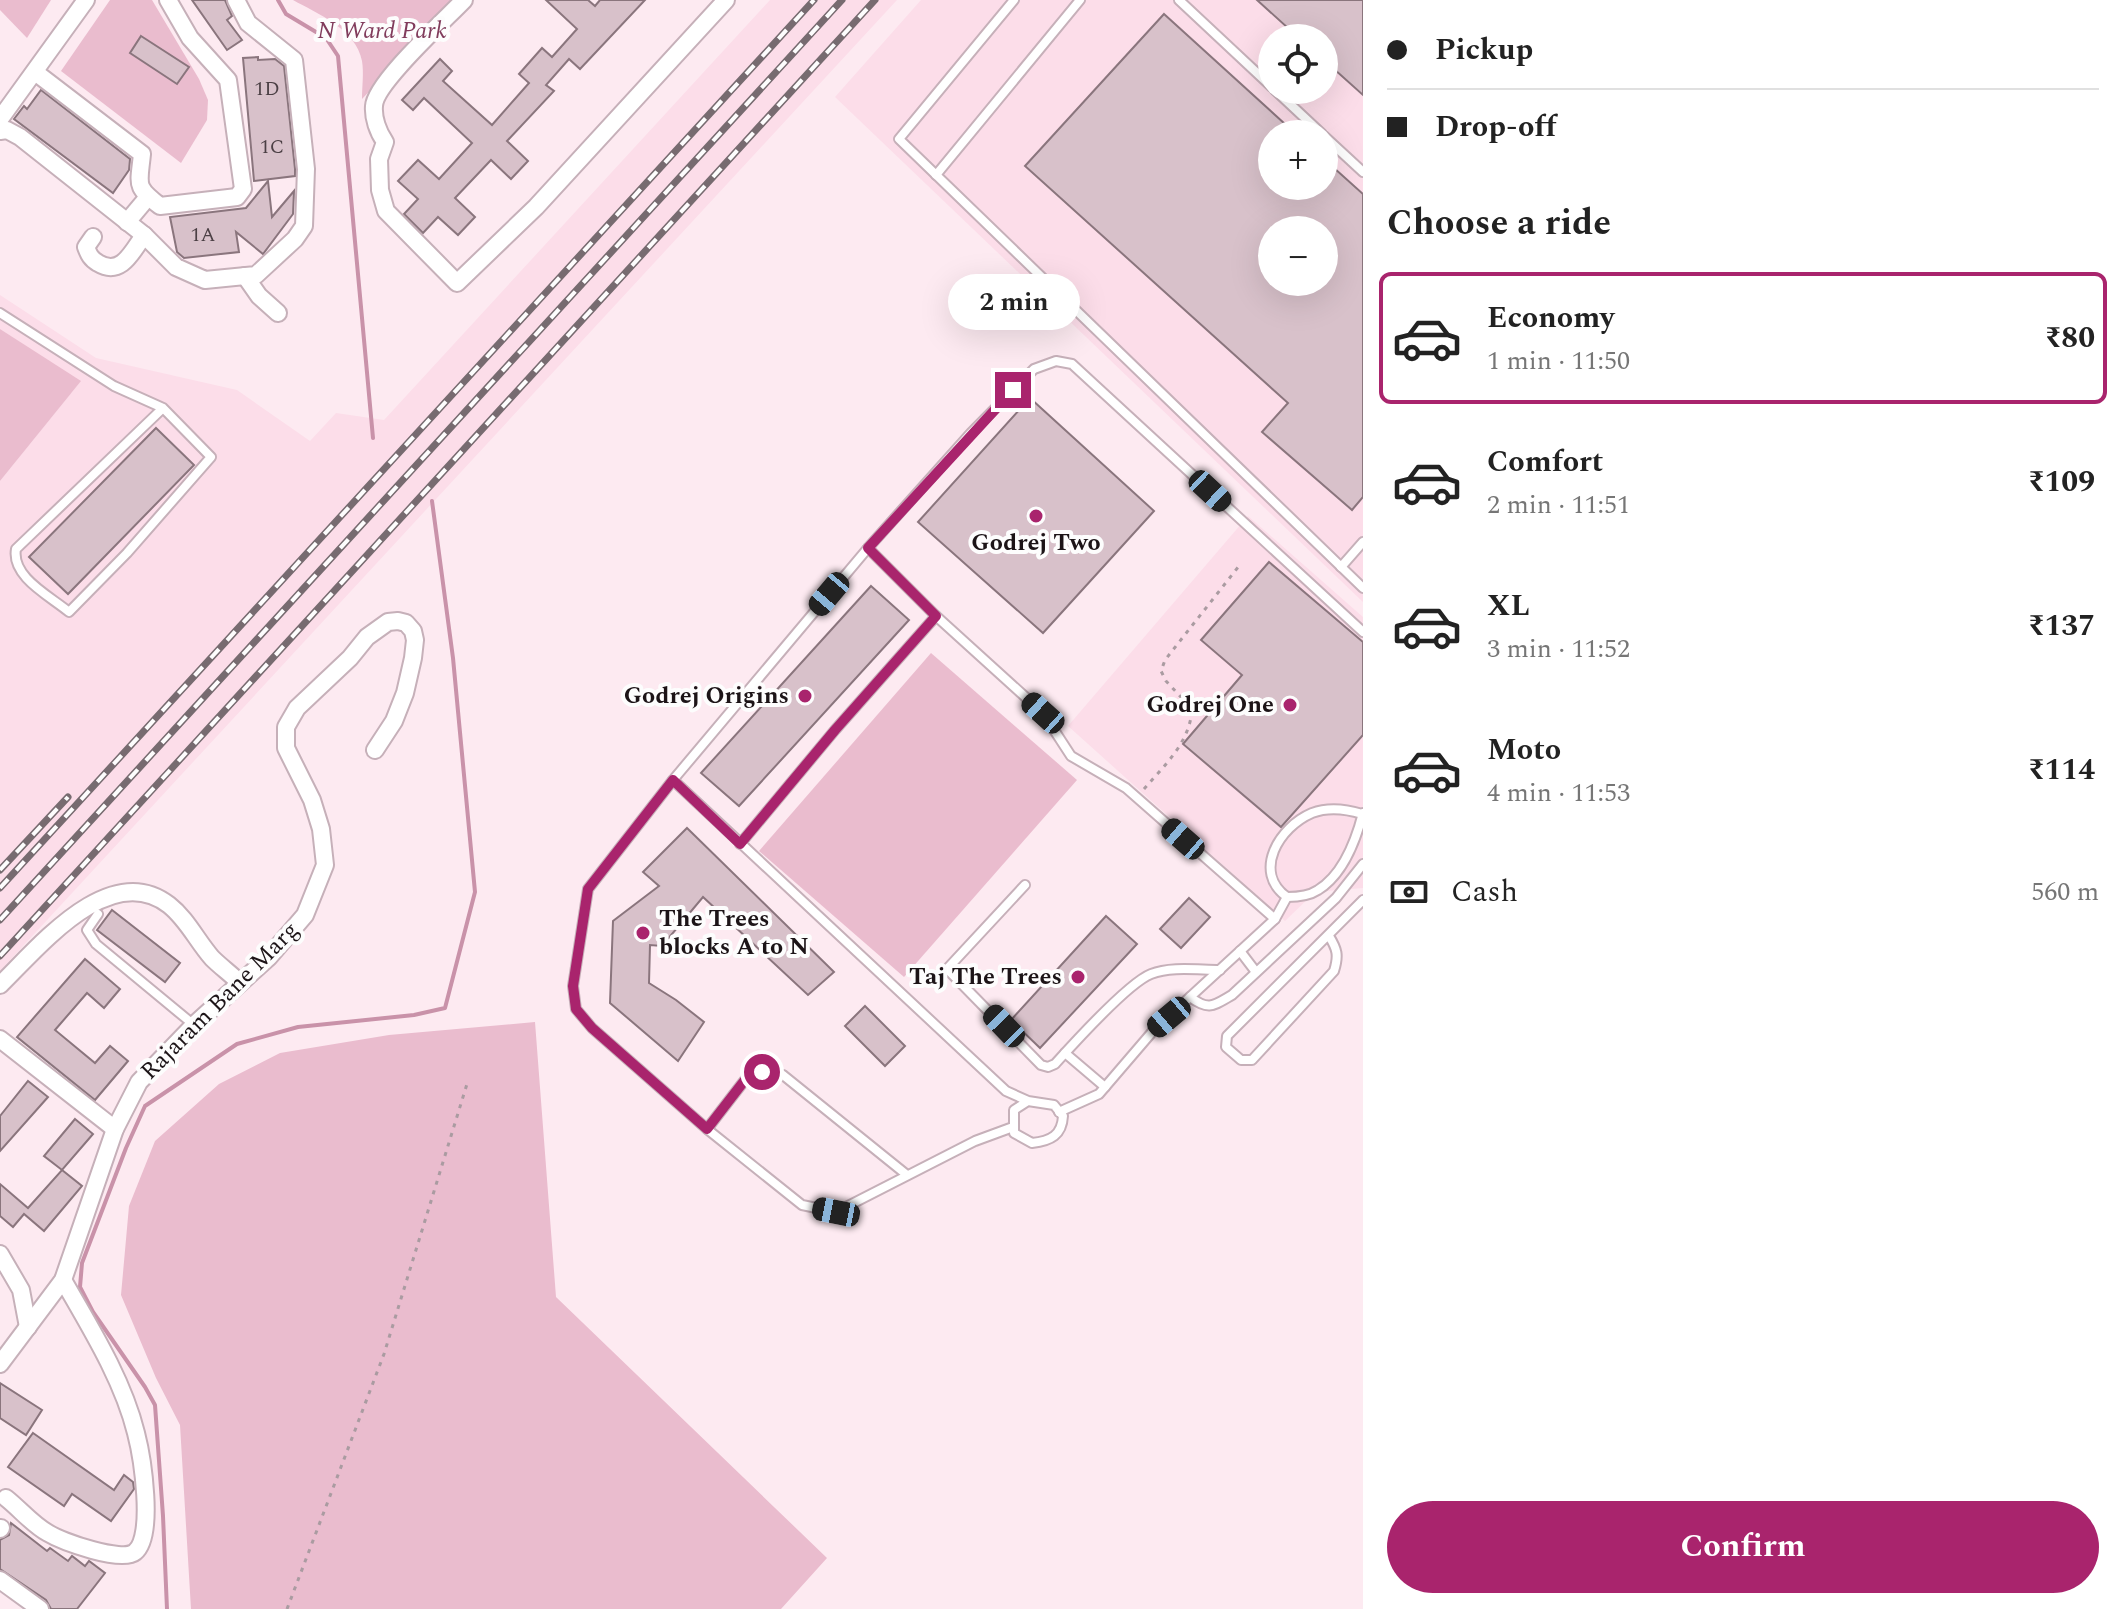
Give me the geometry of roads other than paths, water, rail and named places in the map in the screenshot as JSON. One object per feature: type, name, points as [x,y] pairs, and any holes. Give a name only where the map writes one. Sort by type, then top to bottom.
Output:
[{"type":"street","points":[[0,119],[86,0]]},
{"type":"street","points":[[35,72],[142,154],[141,192],[160,206],[237,197],[243,189],[228,80],[190,38],[168,0]]},
{"type":"street","points":[[0,131],[7,130],[20,137],[144,235],[176,267],[205,280],[256,275],[295,239],[304,226],[306,169],[294,60],[248,23],[236,0]]},
{"type":"street","points":[[464,0],[383,85],[373,105],[378,132],[385,142],[379,159],[380,190],[386,211],[457,283],[546,196],[726,0]]},
{"type":"street","points":[[127,222],[148,197]]},
{"type":"street","points":[[93,237],[86,247],[88,253],[103,266],[114,269],[122,265],[144,235]]},
{"type":"street","points":[[245,276],[259,296],[278,313]]},
{"type":"street","name":"Rajaram Bane Marg","points":[[0,1364],[63,1280],[115,1129],[139,1082],[194,1025],[269,957],[305,915],[325,865],[321,829],[312,800],[286,748],[286,727],[297,708],[350,658],[367,637],[388,622],[398,621],[406,623],[413,631],[413,658],[405,693],[394,721],[375,750]]},
{"type":"street","points":[[0,985],[60,926],[107,896],[125,890],[150,894],[170,905],[211,957],[240,983]]},
{"type":"street","points":[[0,1039],[115,1129]]},
{"type":"street","points":[[0,1254],[21,1290],[28,1327]]},
{"type":"street","points":[[6,1498],[48,1533],[91,1549],[124,1556],[133,1554],[140,1546],[145,1530],[146,1511],[136,1434],[106,1354],[63,1280]]},
{"type":"street","points":[[0,1580],[40,1609]]},
{"type":"lane","points":[[1014,0],[899,139],[1363,588]]},
{"type":"lane","points":[[936,175],[1080,0]]},
{"type":"lane","points":[[1179,0],[1258,75]]},
{"type":"lane","points":[[1289,104],[1307,120]]},
{"type":"lane","points":[[1338,149],[1363,172]]},
{"type":"lane","points":[[0,313],[114,386],[163,408],[211,457],[127,553],[69,612],[21,573],[16,563],[16,549],[163,408]]},
{"type":"lane","points":[[1013,1127],[975,1141],[836,1212],[802,1205],[707,1129],[592,1028],[576,1009],[573,986],[588,889],[673,780],[868,548],[971,433],[1034,369],[1056,361],[1072,364],[1363,632]]},
{"type":"lane","points":[[1341,567],[1363,542]]},
{"type":"lane","points":[[868,548],[936,616],[1043,713],[1071,756],[1126,788],[1275,919]]},
{"type":"lane","points":[[740,844],[936,616]]},
{"type":"lane","points":[[673,780],[1006,1091],[1028,1101],[1054,1105],[1063,1116],[1062,1128],[1056,1137],[1032,1143],[1014,1133],[1014,1110],[1028,1101]]},
{"type":"lane","points":[[1340,809],[1363,813],[1359,834],[1347,857],[1323,886],[1303,896],[1287,897],[1274,888],[1270,876],[1270,857],[1292,827],[1310,814],[1340,809]]},
{"type":"lane","points":[[1190,997],[1202,1006],[1213,1006],[1232,995],[1336,898],[1363,864]]},
{"type":"lane","points":[[1025,885],[947,969],[1041,1065],[1048,1067],[1055,1064],[1135,984],[1152,974],[1220,970]]},
{"type":"lane","points":[[1323,886],[1336,898]]},
{"type":"lane","points":[[1059,1112],[1099,1094],[1153,1031],[1275,919],[1287,897]]},
{"type":"lane","points":[[1329,936],[1337,948],[1334,971],[1252,1060],[1241,1060],[1226,1047],[1227,1036],[1363,900]]},
{"type":"lane","points":[[98,914],[87,930],[96,944],[194,1025]]},
{"type":"lane","points":[[1240,951],[1256,972]]},
{"type":"lane","points":[[1065,1053],[1105,1087]]},
{"type":"lane","points":[[707,1129],[748,1076],[762,1072],[783,1075],[907,1175]]},
{"type":"waterway","points":[[278,0],[286,14],[326,38],[338,56],[373,438]]},
{"type":"waterway","points":[[167,1609],[155,1405],[93,1312],[80,1287],[82,1263],[145,1106],[237,1044],[298,1027],[414,1015],[445,1008],[475,892],[453,658],[432,501]]},
{"type":"railway","points":[[0,888],[814,0]]},
{"type":"railway","points":[[0,920],[842,0]]},
{"type":"railway","points":[[0,956],[875,0]]},
{"type":"railway","points":[[0,870],[68,797]]},
{"type":"place","name":"Godrej Two","points":[[1036,516]]},
{"type":"place","name":"Godrej Origins","points":[[805,696]]},
{"type":"place","name":"Godrej One","points":[[1290,705]]},
{"type":"place","name":"The Trees blocks A to N","points":[[643,933]]},
{"type":"place","name":"Taj The Trees","points":[[1078,977]]},
{"type":"park label","name":"N Ward Park","points":[[382,31]]}]
